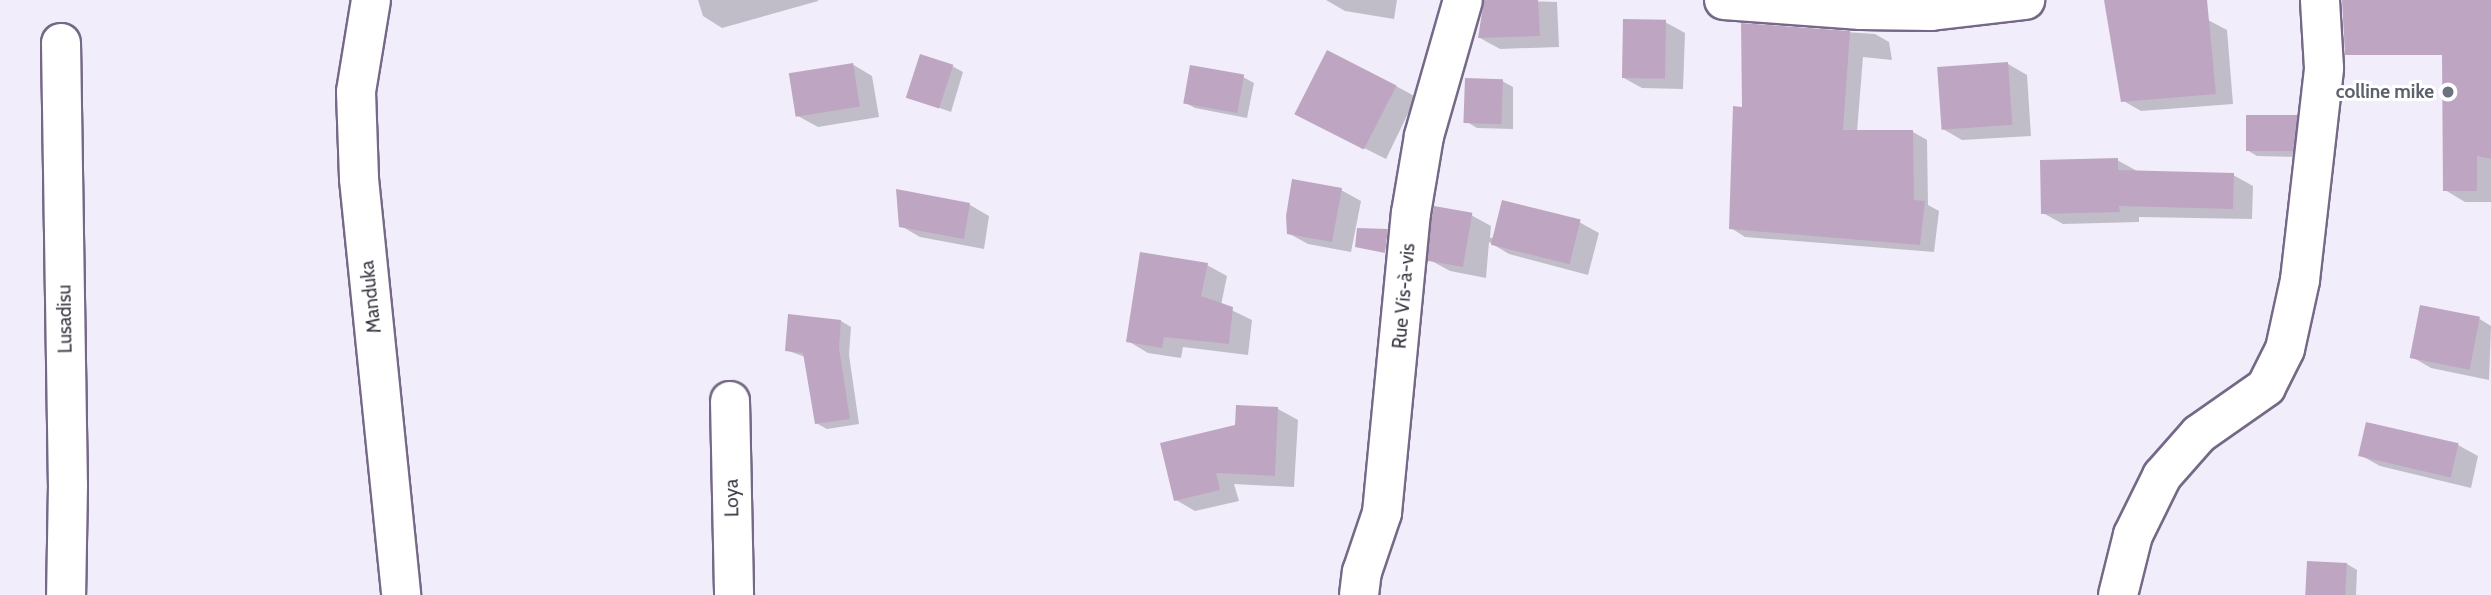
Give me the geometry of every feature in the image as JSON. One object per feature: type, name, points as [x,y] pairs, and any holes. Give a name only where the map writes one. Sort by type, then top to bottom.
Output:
[{"type":"street","name":"Manduka","points":[[371,0],[356,92],[359,179],[401,595]]},
{"type":"street","name":"Rue Vis-à-vis","points":[[1359,595],[1362,572],[1382,513],[1411,213],[1424,136],[1463,0]]},
{"type":"street","points":[[1724,0],[1861,10],[1931,10],[2025,0]]},
{"type":"street","points":[[2118,595],[2133,535],[2162,475],[2199,434],[2266,387],[2285,349],[2300,280],[2325,68],[2320,0]]},
{"type":"street","name":"Lusadisu","points":[[61,43],[68,485],[66,595]]},
{"type":"street","name":"Loya","points":[[730,401],[734,595]]},
{"type":"building","points":[[1484,0],[1538,0],[1540,36],[1478,38]]},
{"type":"building","points":[[2104,0],[2207,0],[2216,94],[2121,102]]},
{"type":"building","points":[[2342,0],[2491,0],[2491,159],[2477,156],[2477,191],[2443,191],[2442,55],[2345,55]]},
{"type":"building","points":[[1623,19],[1666,20],[1665,79],[1622,78]]},
{"type":"building","points":[[1741,23],[1850,31],[1843,130],[1913,130],[1914,200],[1925,201],[1920,245],[1729,229],[1733,106],[1742,107]]},
{"type":"building","points":[[1327,50],[1396,85],[1364,150],[1294,114]]},
{"type":"building","points":[[920,54],[953,65],[939,109],[906,98]]},
{"type":"building","points":[[2008,62],[2012,125],[1942,130],[1937,67]]},
{"type":"building","points":[[853,63],[860,106],[796,117],[789,73]]},
{"type":"building","points":[[1190,65],[1244,75],[1237,113],[1183,103]]},
{"type":"building","points":[[1465,78],[1503,79],[1501,124],[1463,123]]},
{"type":"building","points":[[2246,115],[2297,115],[2297,151],[2246,151]]},
{"type":"building","points":[[2118,158],[2118,170],[2234,173],[2233,209],[2119,206],[2120,212],[2041,214],[2040,160]]},
{"type":"building","points":[[1292,179],[1342,188],[1332,242],[1287,234],[1286,216]]},
{"type":"building","points":[[896,189],[970,203],[964,239],[899,227]]},
{"type":"building","points":[[1502,200],[1581,220],[1569,264],[1491,245]]},
{"type":"building","points":[[1434,206],[1472,213],[1463,267],[1424,260]]},
{"type":"building","points":[[1357,228],[1388,229],[1385,253],[1355,247]]},
{"type":"building","points":[[1140,252],[1208,263],[1201,296],[1233,307],[1229,344],[1164,337],[1162,348],[1126,342]]},
{"type":"building","points":[[2420,305],[2480,317],[2470,370],[2410,358]]},
{"type":"building","points":[[788,314],[841,320],[839,348],[850,419],[815,424],[803,353],[785,351]]},
{"type":"building","points":[[1236,405],[1278,407],[1275,476],[1216,473],[1220,490],[1174,501],[1160,443],[1235,425]]},
{"type":"building","points":[[2366,422],[2459,443],[2451,477],[2358,456]]},
{"type":"building","points":[[2307,561],[2347,563],[2345,595],[2305,595]]},
{"type":"place","name":"colline mike","points":[[2448,92]]}]
